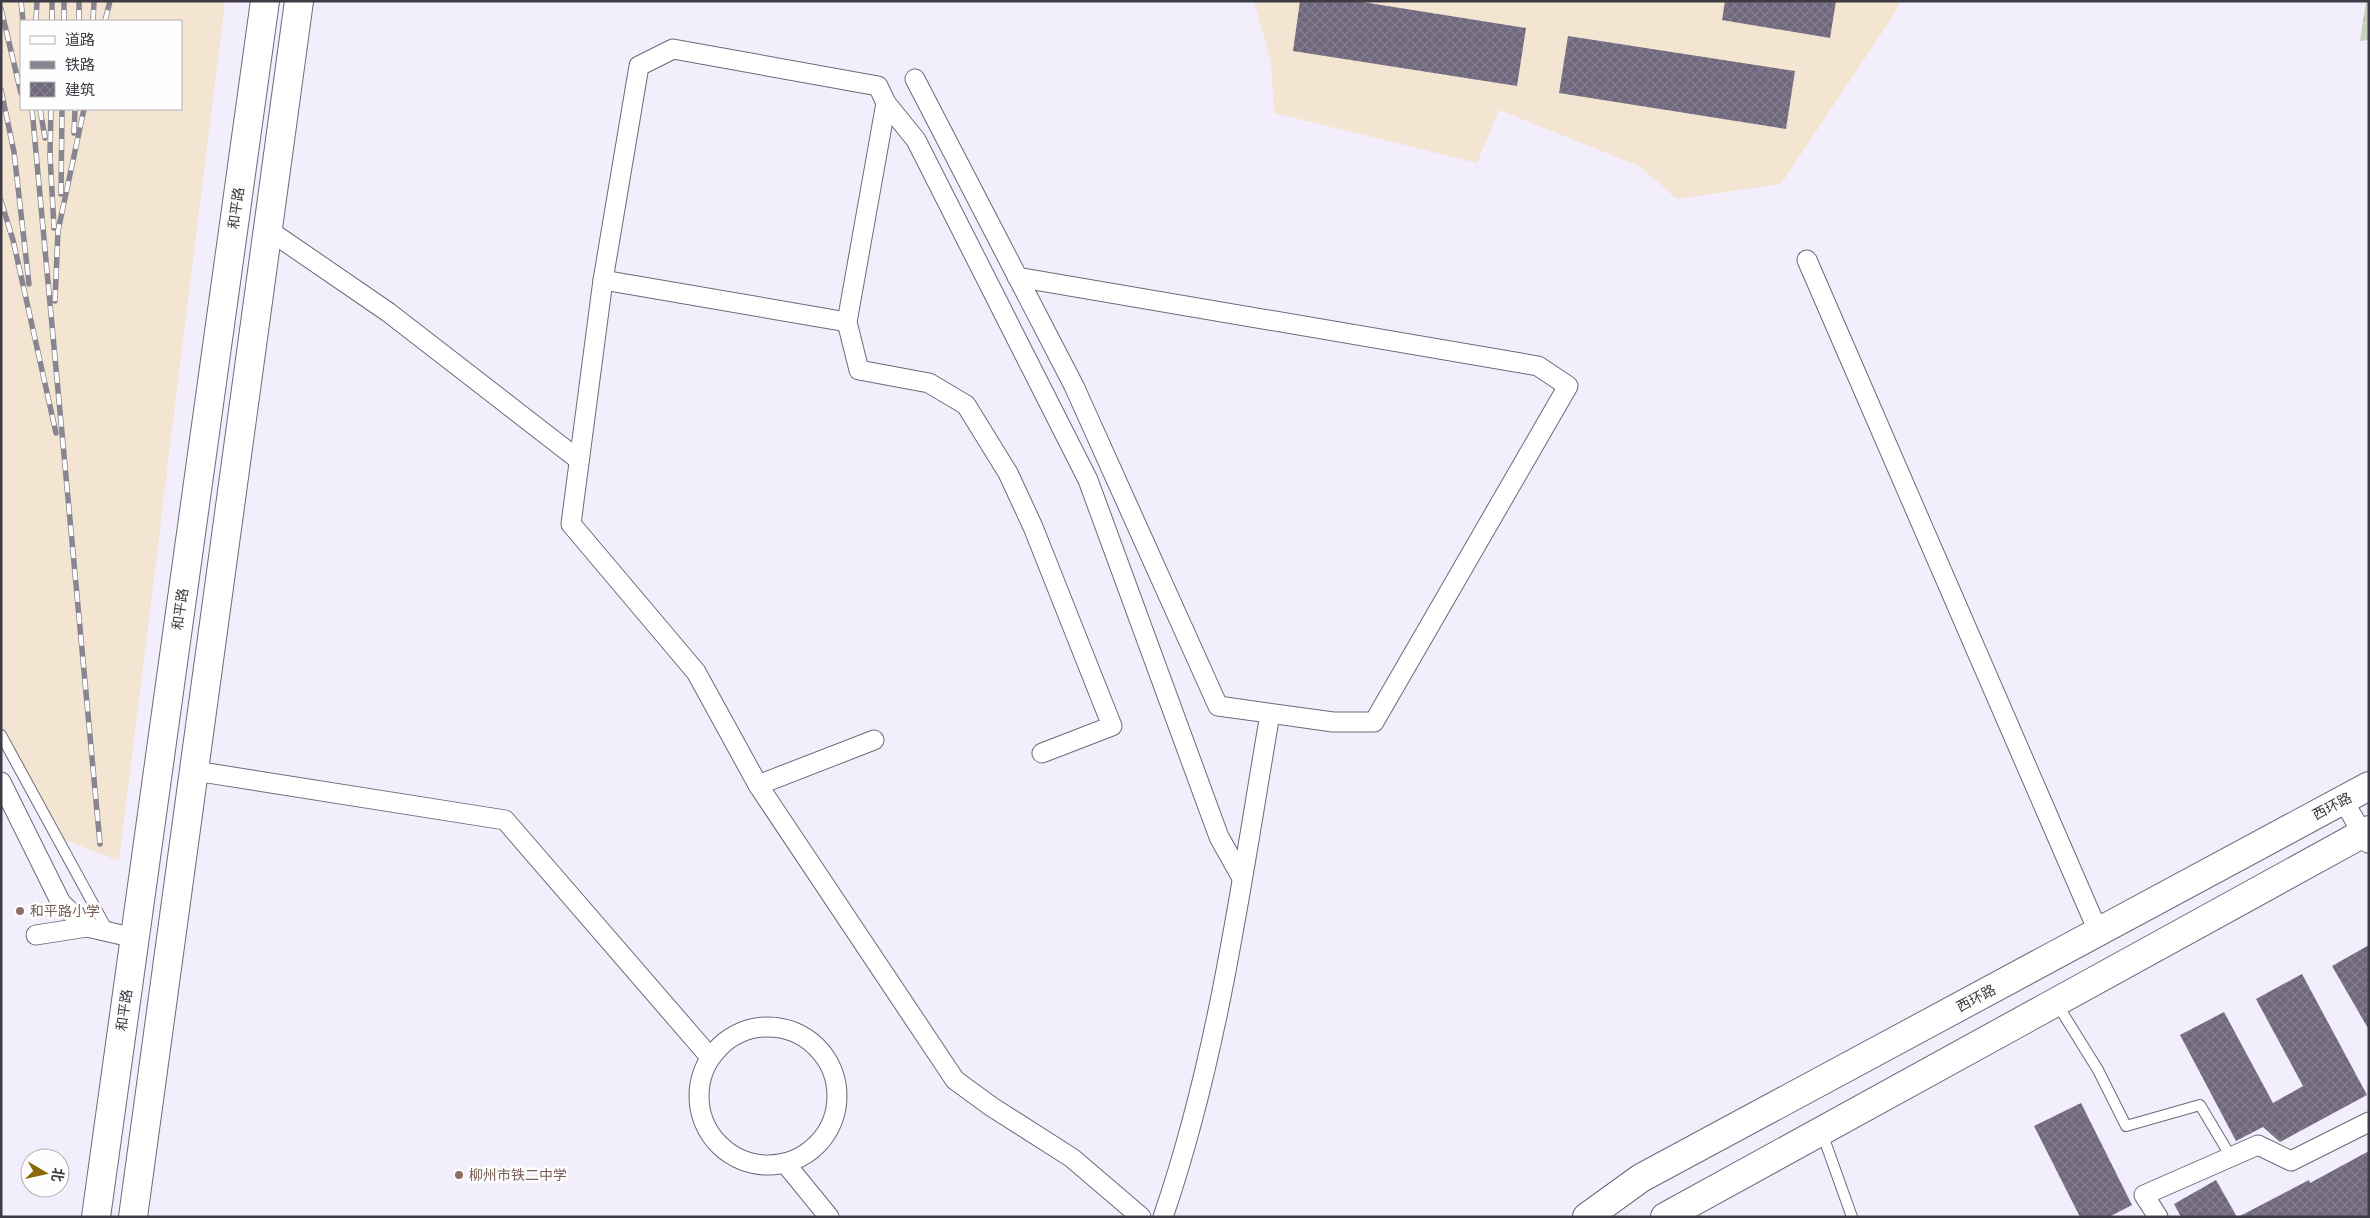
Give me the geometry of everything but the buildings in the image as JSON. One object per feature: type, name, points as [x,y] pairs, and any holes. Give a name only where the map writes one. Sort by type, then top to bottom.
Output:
[{"type":"main road","name":"和平路","points":[[96,1217],[265,1]]},
{"type":"main road","points":[[133,1217],[299,1]]},
{"type":"main road","name":"西环路","points":[[1587,1217],[1641,1178],[2098,930],[2369,786]]},
{"type":"main road","points":[[1665,1217],[2056,1001],[2367,836]]},
{"type":"street","points":[[1141,1217],[1072,1158],[992,1107],[955,1080],[758,786],[696,672],[571,524],[603,280],[639,66],[673,49],[878,86],[886,103],[916,140],[1088,480],[1219,836],[1242,878]]},
{"type":"street","points":[[916,79],[1017,276],[1074,386],[1218,706],[1333,722],[1374,722],[1568,386],[1538,366],[1017,276]]},
{"type":"street","points":[[886,103],[847,322],[859,370],[929,382],[966,405],[1008,473],[1034,527],[1112,726],[1042,753]]},
{"type":"street","points":[[267,229],[388,312],[579,460]]},
{"type":"street","points":[[1807,260],[2098,930]]},
{"type":"street","points":[[603,280],[847,322]]},
{"type":"street","points":[[1163,1217],[1184,1154],[1215,1030],[1270,714]]},
{"type":"street","points":[[758,786],[874,740]]},
{"type":"street","points":[[195,771],[505,820],[710,1057]]},
{"type":"street","points":[[1,782],[61,903],[87,927]]},
{"type":"street","points":[[2343,800],[2367,836]]},
{"type":"street","points":[[36,935],[87,927],[135,938]]},
{"type":"street","points":[[767,1026],[789,1029],[808,1039],[824,1054],[834,1074],[837,1095],[834,1117],[824,1136],[807,1153],[786,1163],[762,1165],[739,1159],[719,1146],[705,1126],[699,1103],[700,1079],[710,1057],[726,1040],[746,1030],[767,1026]]},
{"type":"street","points":[[2158,1217],[2144,1195],[2258,1145],[2292,1161],[2369,1122]]},
{"type":"street","points":[[786,1163],[829,1217]]},
{"type":"lane","points":[[1,734],[108,932]]},
{"type":"lane","points":[[2056,1001],[2098,1070],[2126,1126],[2200,1105],[2231,1157]]},
{"type":"lane","points":[[1821,1130],[1852,1217]]},
{"type":"shaded area","points":[[1,1],[225,1],[119,861],[50,834],[1,745]]},
{"type":"shaded area","points":[[1254,1],[1900,1],[1897,10],[1781,184],[1677,199],[1639,166],[1499,110],[1477,163],[1274,113],[1271,62]]},
{"type":"green space","points":[[2366,1],[2369,1],[2369,40],[2360,41]]},
{"type":"railway","points":[[21,1],[23,20]]},
{"type":"railway","points":[[36,20],[37,1]]},
{"type":"railway","points":[[52,1],[52,20]]},
{"type":"railway","points":[[64,1],[64,20]]},
{"type":"railway","points":[[79,1],[79,20]]},
{"type":"railway","points":[[93,20],[94,1]]},
{"type":"railway","points":[[105,20],[110,1]]},
{"type":"railway","points":[[1,9],[20,89]]},
{"type":"railway","points":[[1,90],[14,152],[29,284]]},
{"type":"railway","points":[[32,110],[100,844]]},
{"type":"railway","points":[[40,110],[45,138]]},
{"type":"railway","points":[[51,110],[50,155],[54,228]]},
{"type":"railway","points":[[61,194],[62,110]]},
{"type":"railway","points":[[74,133],[75,110]]},
{"type":"railway","points":[[55,301],[58,231],[84,110]]},
{"type":"railway","points":[[1,201],[13,240],[56,433]]},
{"type":"place","name":"和平路小学","points":[[20,911]]},
{"type":"place","name":"柳州市铁二中学","points":[[459,1175]]}]
